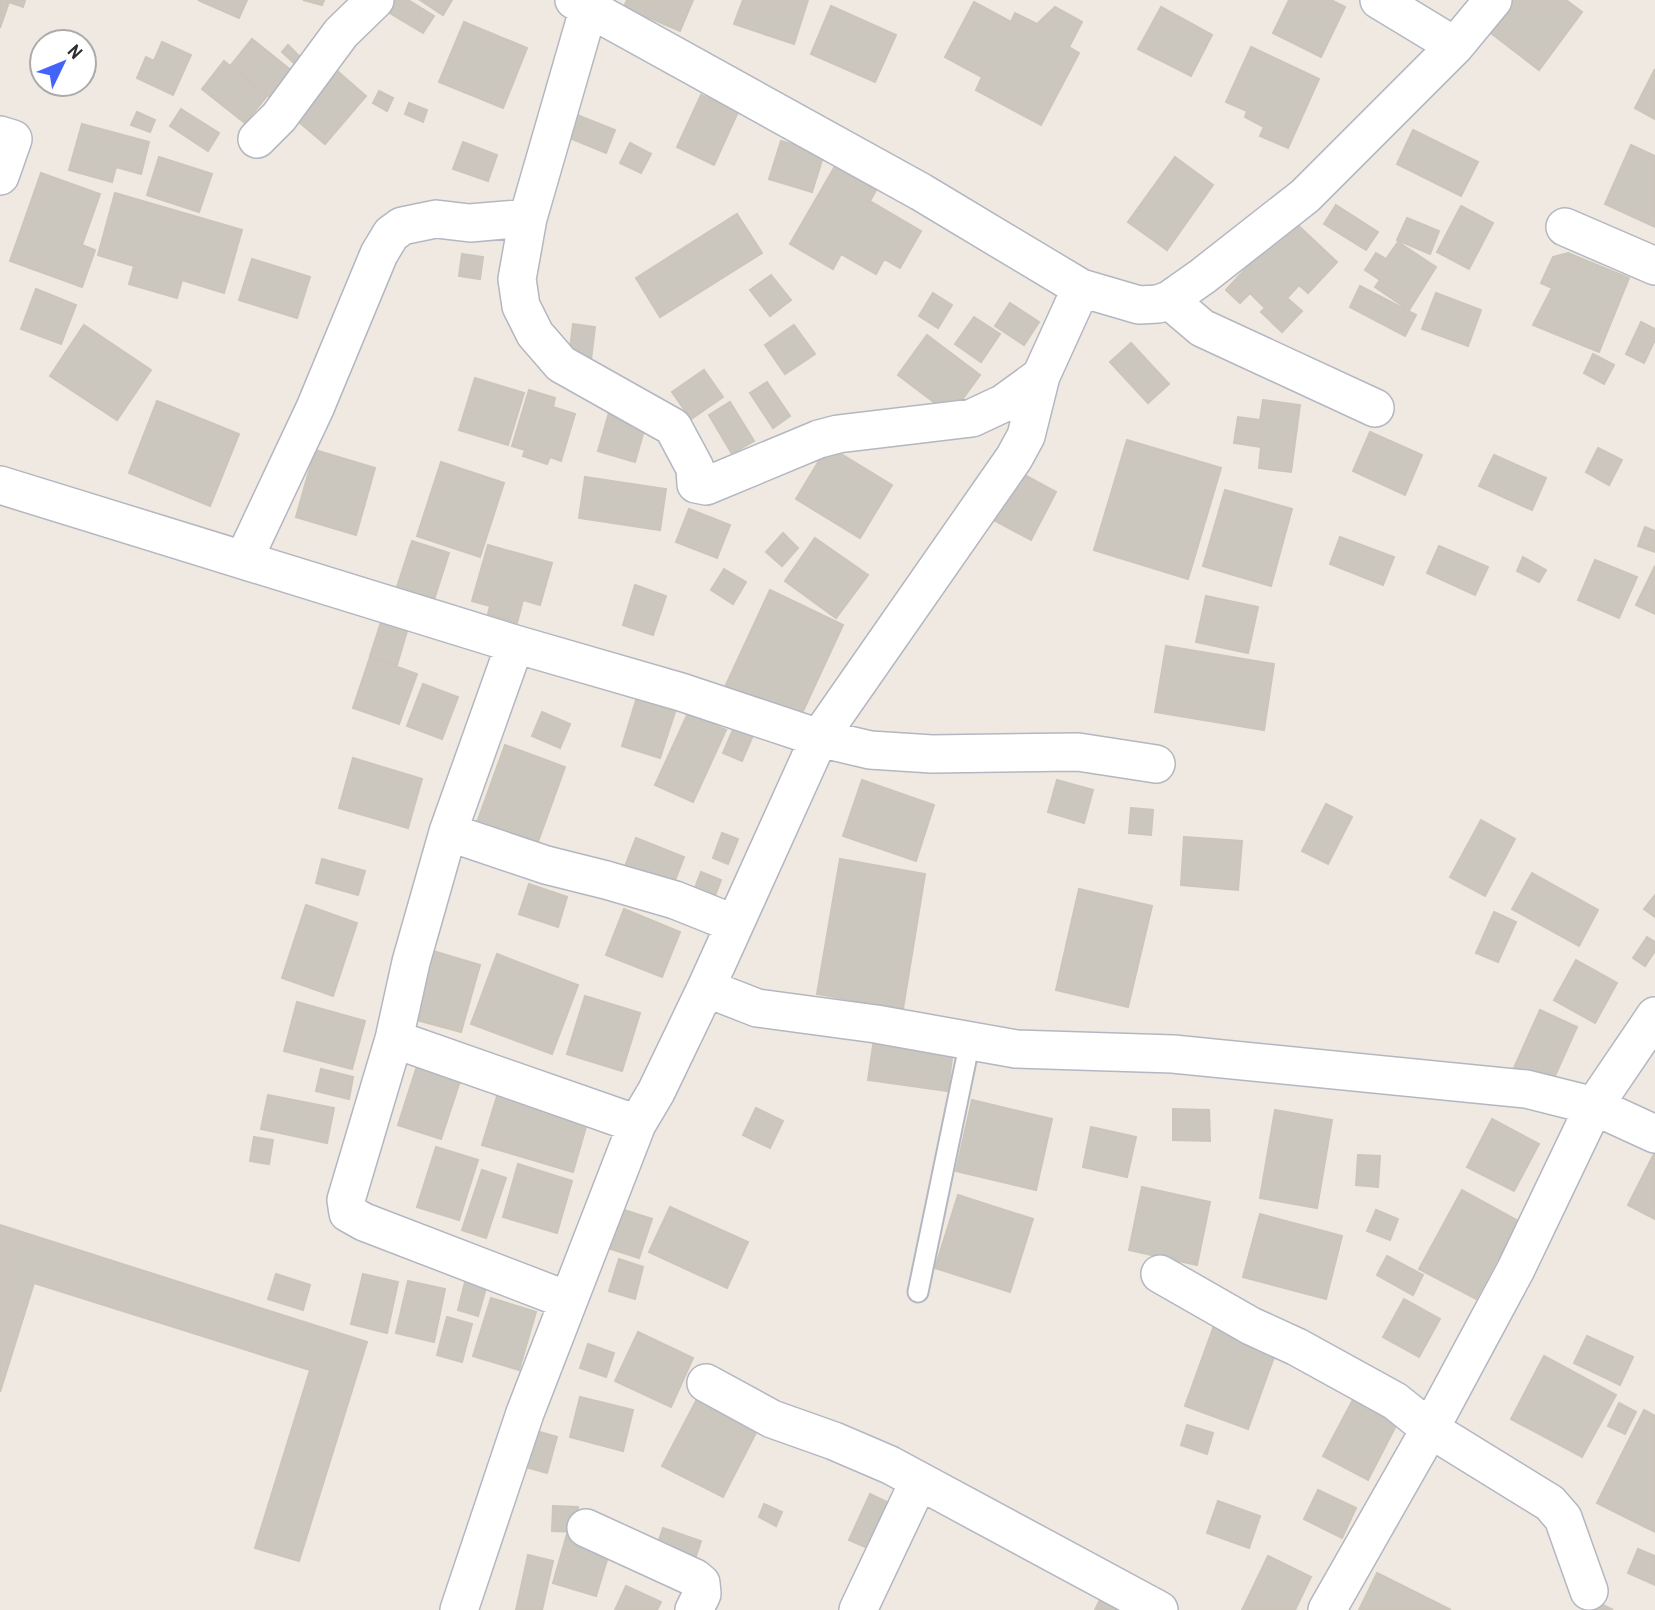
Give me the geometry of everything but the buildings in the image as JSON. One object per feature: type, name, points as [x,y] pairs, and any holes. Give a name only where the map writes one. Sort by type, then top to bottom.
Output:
[{"type":"street","points":[[257,139],[279,117],[341,33],[374,0]]},
{"type":"street","points":[[1378,0],[1455,46]]},
{"type":"street","points":[[1041,376],[1004,403],[972,418],[838,434],[819,439],[706,486],[696,484],[695,468],[673,427],[561,364],[535,334],[521,306],[517,279],[528,218],[584,2],[922,192],[1081,288],[1139,305],[1158,304],[1169,300],[1305,196],[1455,46],[1493,0]]},
{"type":"street","points":[[0,135],[13,139],[0,176]]},
{"type":"street","points":[[244,559],[304,431],[379,254],[391,234],[402,226],[436,219],[470,223],[528,218]]},
{"type":"street","points":[[1565,227],[1655,265]]},
{"type":"street","points":[[459,1610],[525,1413],[637,1124],[706,988],[819,738],[1014,458],[1026,436],[1041,376],[1081,288]]},
{"type":"street","points":[[1169,300],[1202,328],[1375,408]]},
{"type":"street","points":[[0,485],[515,644],[681,692],[819,738],[870,750],[932,754],[1078,752],[1156,764]]},
{"type":"street","points":[[515,644],[448,832],[411,962],[394,1039],[346,1200],[348,1213],[364,1222],[567,1300]]},
{"type":"street","points":[[448,832],[545,865],[675,900],[735,924]]},
{"type":"street","points":[[706,988],[757,1008],[876,1024],[1016,1049],[1173,1054],[1526,1089],[1594,1106],[1655,1134]]},
{"type":"street","points":[[1327,1610],[1430,1429],[1516,1269],[1594,1106],[1655,1016]]},
{"type":"street","points":[[394,1039],[637,1124]]},
{"type":"street","points":[[1160,1274],[1251,1326],[1297,1347],[1395,1401],[1430,1429],[1550,1503],[1566,1526],[1589,1591]]},
{"type":"street","points":[[706,1383],[772,1419],[890,1465],[1159,1610]]},
{"type":"street","points":[[858,1610],[919,1481]]},
{"type":"street","points":[[586,1528],[695,1578],[701,1583],[702,1594],[694,1610]]},
{"type":"lane","points":[[918,1292],[970,1041]]}]
